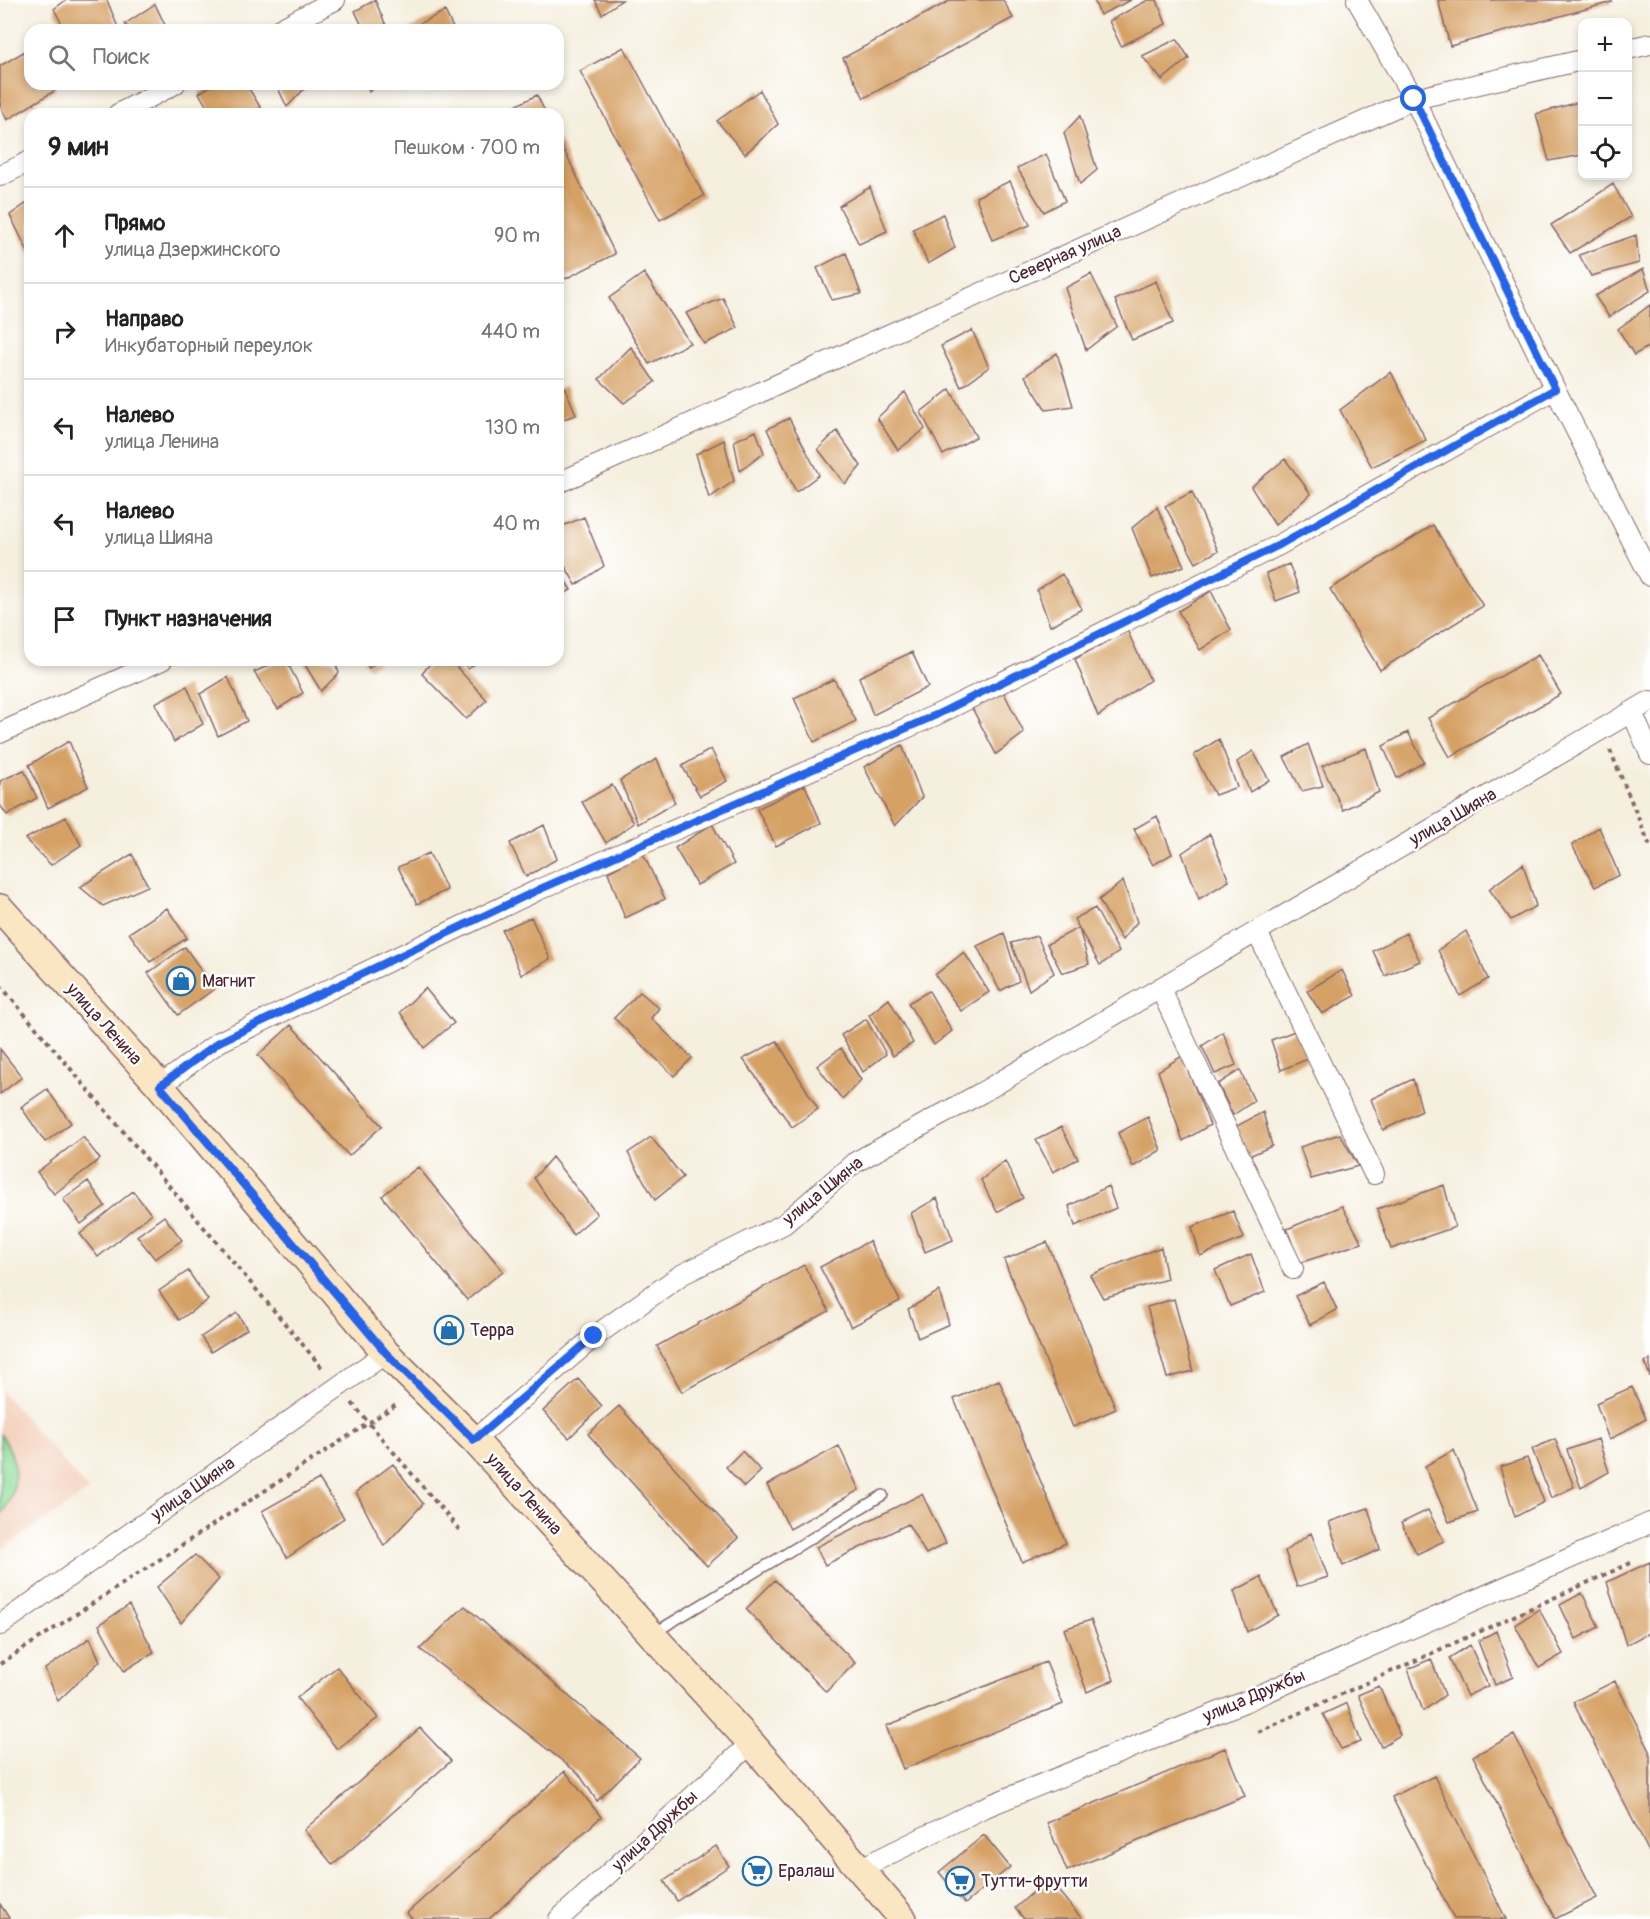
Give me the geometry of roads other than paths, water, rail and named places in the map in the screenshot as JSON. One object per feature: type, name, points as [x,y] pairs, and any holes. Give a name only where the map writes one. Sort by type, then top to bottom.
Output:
[{"type":"main road","name":"улица Ленина","points":[[0,908],[160,1086],[386,1353],[474,1440],[652,1634],[751,1743],[903,1919]]},
{"type":"street","points":[[289,24],[334,0]]},
{"type":"street","points":[[1357,0],[1414,99],[1555,389],[1650,576]]},
{"type":"street","points":[[1632,49],[1650,44]]},
{"type":"street","name":"Северная улица","points":[[564,480],[1414,99],[1578,61]]},
{"type":"street","points":[[129,108],[164,90]]},
{"type":"street","points":[[0,176],[24,163]]},
{"type":"street","points":[[160,1086],[219,1042],[538,890],[936,715],[1279,545],[1555,389]]},
{"type":"street","points":[[0,733],[149,666]]},
{"type":"street","name":"улица Шияна","points":[[474,1440],[594,1336],[681,1275],[784,1224],[855,1163],[981,1093],[1650,701]]},
{"type":"street","points":[[1632,712],[1650,754]]},
{"type":"street","points":[[1257,932],[1374,1174]]},
{"type":"street","points":[[1160,988],[1293,1269]]},
{"type":"street","name":"улица Шияна","points":[[0,1625],[386,1353]]},
{"type":"street","name":"улица Дружбы","points":[[859,1869],[983,1808],[1244,1702],[1650,1523]]},
{"type":"street","name":"улица Дружбы","points":[[569,1916],[751,1743]]},
{"type":"lane","points":[[652,1634],[883,1495]]},
{"type":"place","name":"Магнит","points":[[181,981]]},
{"type":"place","name":"Терра","points":[[449,1330]]},
{"type":"place","name":"Ералаш","points":[[757,1871]]},
{"type":"place","name":"Тутти-фрутти","points":[[960,1881]]}]
